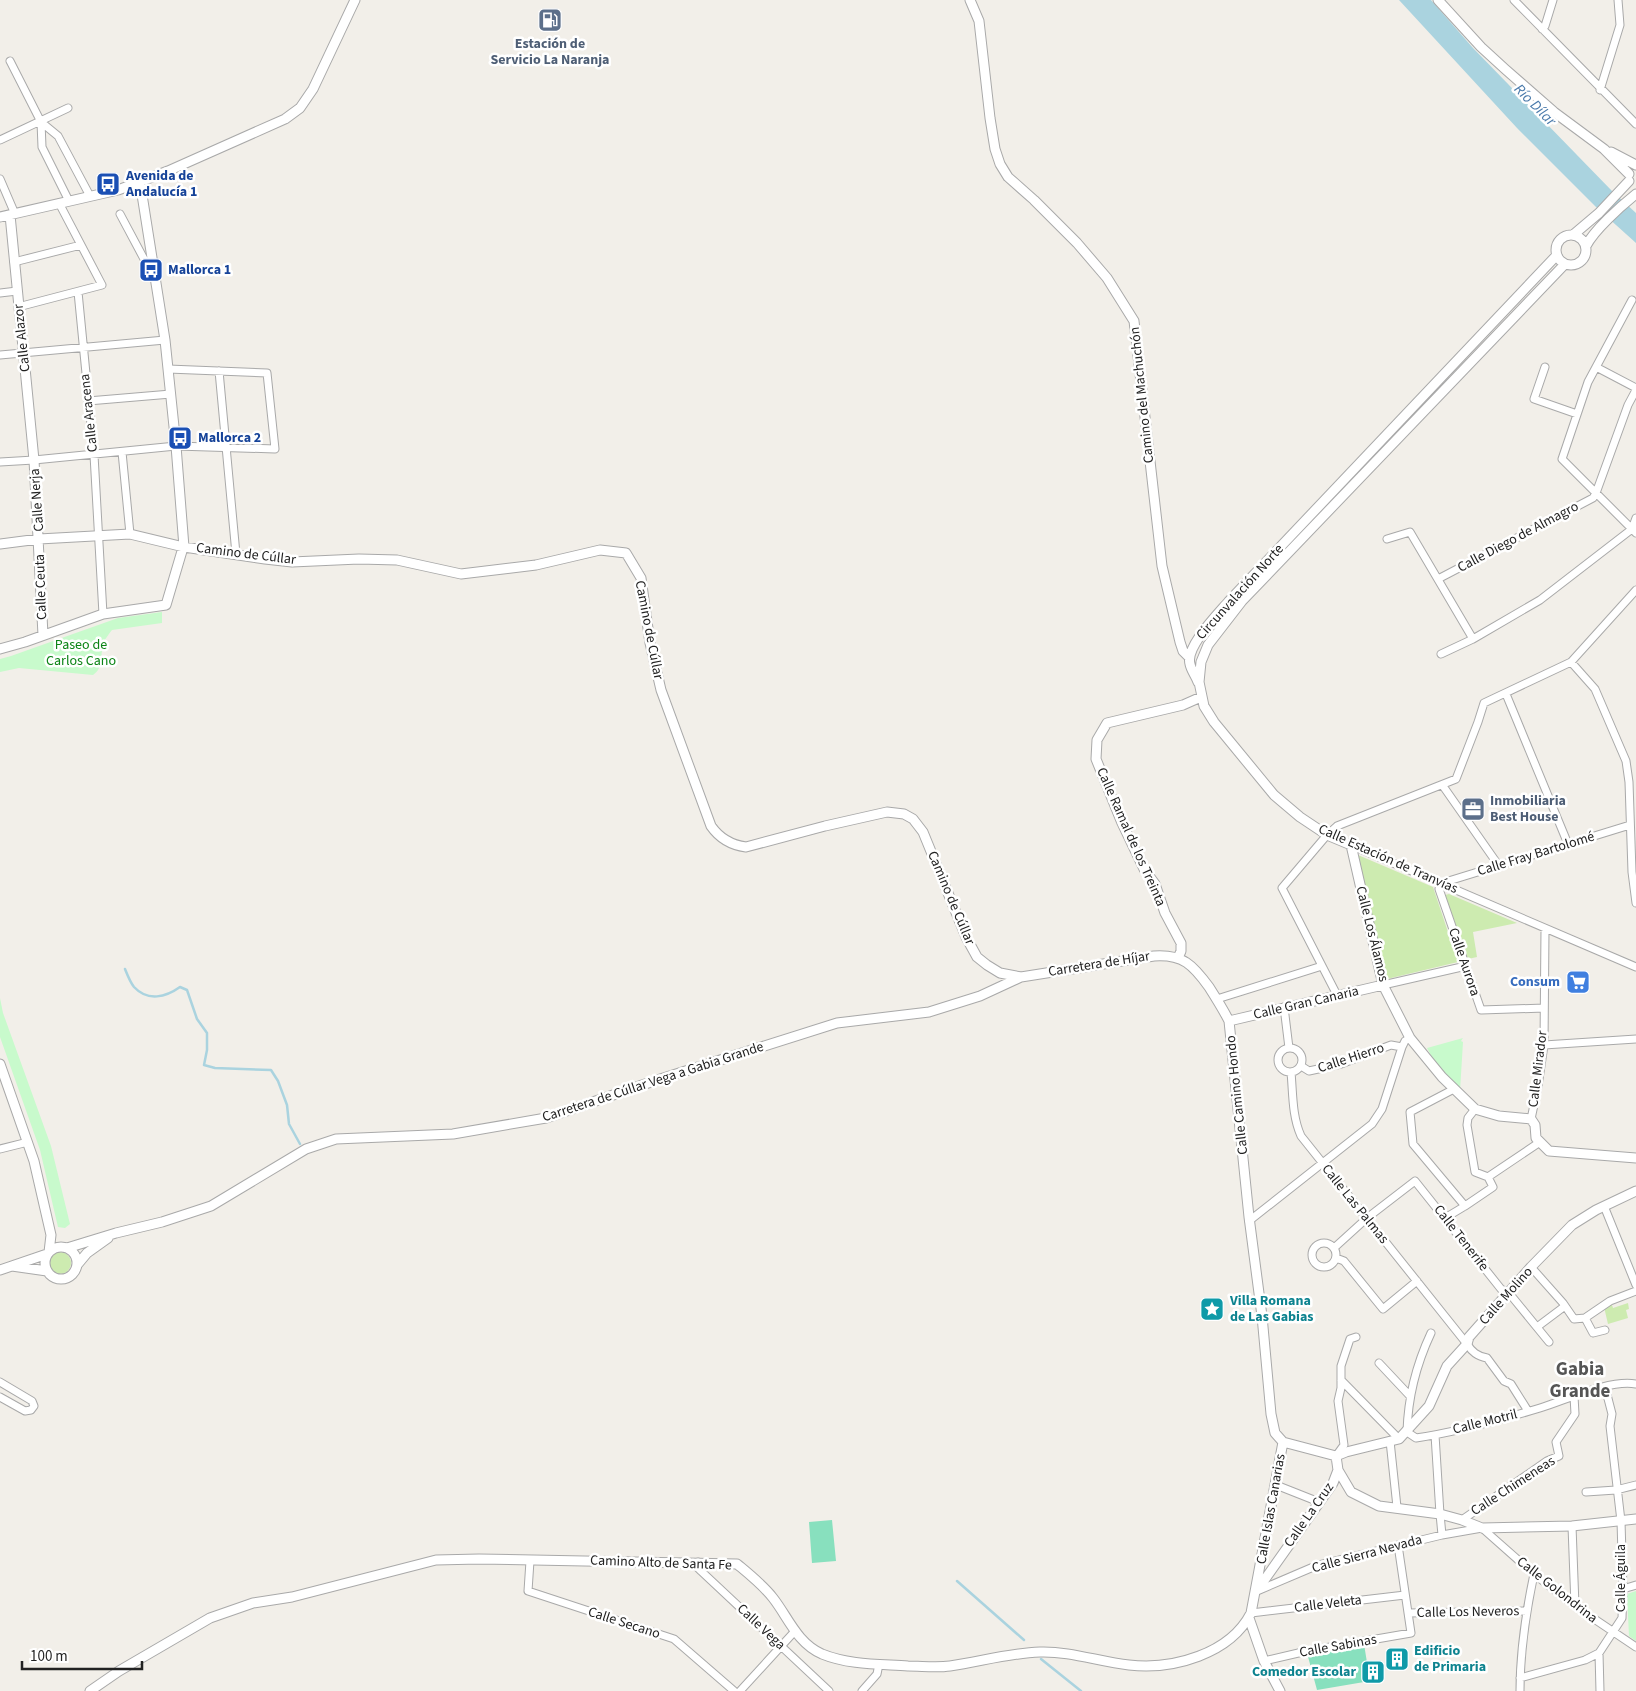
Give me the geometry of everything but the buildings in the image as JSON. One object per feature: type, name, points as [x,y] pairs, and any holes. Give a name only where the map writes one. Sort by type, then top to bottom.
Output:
[{"type":"street","points":[[0,217],[118,190],[285,119],[300,108],[313,89],[355,0]]},
{"type":"street","name":"Camino del Machuchón","points":[[970,0],[979,21],[990,118],[995,149],[1000,164],[1008,177],[1034,200],[1083,250],[1107,278],[1134,321],[1162,566],[1183,652],[1190,656]]},
{"type":"street","points":[[1438,0],[1481,47],[1510,75],[1554,112],[1604,149],[1636,165],[1617,196],[1599,214],[1573,235],[1563,237],[1559,241],[1557,255],[1565,264],[1580,263],[1585,257],[1586,246],[1589,240],[1636,194]]},
{"type":"street","points":[[1514,0],[1600,90],[1636,124]]},
{"type":"street","points":[[1542,29],[1545,26],[1553,0]]},
{"type":"street","points":[[1600,90],[1620,25],[1618,0]]},
{"type":"street","points":[[10,61],[41,122],[58,136],[90,196]]},
{"type":"street","points":[[0,140],[68,108]]},
{"type":"street","points":[[41,122],[42,147],[69,201]]},
{"type":"street","points":[[1604,149],[1636,189]]},
{"type":"street","points":[[0,179],[13,214]]},
{"type":"street","points":[[0,649],[103,614],[166,605],[184,547],[165,340],[140,182]]},
{"type":"street","points":[[18,307],[102,285],[58,204]]},
{"type":"street","name":"Calle Alazor","points":[[13,214],[14,262],[34,460]]},
{"type":"street","points":[[120,214],[144,259],[154,266]]},
{"type":"street","points":[[1573,235],[1581,238],[1586,246]]},
{"type":"street","points":[[14,262],[81,245]]},
{"type":"street","name":"Circunvalación Norte","points":[[1198,682],[1190,664],[1190,656],[1194,644],[1229,601],[1557,255]]},
{"type":"street","name":"Circunvalación Norte","points":[[1198,682],[1201,662],[1208,645],[1242,601],[1565,264]]},
{"type":"street","points":[[0,292],[17,291]]},
{"type":"street","name":"Calle Aracena","points":[[78,292],[94,455],[103,614]]},
{"type":"street","points":[[1632,300],[1596,367],[1577,414],[1562,459],[1634,531]]},
{"type":"street","points":[[0,355],[165,340]]},
{"type":"street","points":[[1545,367],[1534,398],[1577,414]]},
{"type":"street","points":[[1596,367],[1636,389],[1628,405],[1596,493]]},
{"type":"street","points":[[0,462],[94,455],[176,446],[275,449],[268,373],[168,369]]},
{"type":"street","points":[[219,371],[236,554]]},
{"type":"street","points":[[88,402],[171,394]]},
{"type":"street","points":[[122,452],[130,534]]},
{"type":"street","name":"Calle Nerja","points":[[34,460],[39,539]]},
{"type":"street","name":"Calle Diego de Almagro","points":[[1438,579],[1593,498],[1596,493]]},
{"type":"street","points":[[1441,654],[1473,639],[1540,600],[1634,531],[1636,518]]},
{"type":"street","points":[[1387,539],[1410,532],[1473,639]]},
{"type":"street","name":"Camino de Cúllar","points":[[0,544],[99,534],[130,534],[184,547],[292,562],[359,559],[397,560],[461,574],[536,565],[600,550],[626,553],[641,578],[650,643],[661,690],[700,799],[714,831],[728,842],[746,848],[866,816],[887,812],[904,814],[913,819],[923,832],[966,937],[977,956],[987,965],[1000,972],[1021,977]]},
{"type":"street","name":"Calle Ceuta","points":[[39,539],[44,635]]},
{"type":"street","points":[[1337,996],[1282,888],[1338,826],[1443,786],[1456,779],[1484,703],[1571,662],[1636,590]]},
{"type":"street","points":[[1190,656],[1196,655],[1208,645]]},
{"type":"street","points":[[1571,662],[1595,690],[1626,762],[1629,782],[1636,903]]},
{"type":"street","name":"Calle Estación de Tranvías","points":[[1198,682],[1204,706],[1214,722],[1274,795],[1327,836],[1442,883],[1636,967]]},
{"type":"street","points":[[1506,694],[1568,844]]},
{"type":"street","name":"Calle Ramal de los Treinta","points":[[1178,958],[1181,943],[1165,914],[1155,884],[1144,869],[1122,823],[1098,764],[1095,746],[1099,734],[1107,723],[1182,705],[1201,697]]},
{"type":"street","points":[[1443,786],[1498,866]]},
{"type":"street","name":"Calle Fray Bartolomé","points":[[1442,883],[1630,825]]},
{"type":"street","name":"Calle Los Álamos","points":[[1351,845],[1384,985],[1410,1038],[1442,1077],[1475,1109],[1499,1116],[1531,1119]]},
{"type":"street","name":"Calle Aurora","points":[[1442,883],[1438,889],[1481,1010],[1544,1008]]},
{"type":"street","name":"Calle Mirador","points":[[1531,1119],[1544,1045],[1545,929]]},
{"type":"street","name":"Carretera de Híjar","points":[[1021,977],[1154,956],[1164,955],[1178,958]]},
{"type":"street","name":"Calle Camino Hondo","points":[[1178,958],[1193,966],[1217,999],[1229,1021],[1250,1221]]},
{"type":"street","points":[[1217,999],[1322,966]]},
{"type":"street","points":[[1384,985],[1466,966]]},
{"type":"street","name":"Carretera de Cúllar Vega a Gabia Grande","points":[[65,1248],[162,1222],[210,1206],[306,1149],[336,1139],[453,1134],[546,1118],[654,1081],[837,1023],[929,1012],[980,996],[1021,977]]},
{"type":"street","name":"Calle Gran Canaria","points":[[1229,1021],[1384,985]]},
{"type":"street","points":[[1284,1007],[1289,1048]]},
{"type":"street","points":[[1250,1221],[1372,1124],[1382,1109],[1402,1047],[1410,1038]]},
{"type":"street","points":[[1544,1045],[1636,1039]]},
{"type":"street","name":"Calle Hierro","points":[[1301,1066],[1309,1071],[1340,1064],[1391,1045],[1402,1047]]},
{"type":"street","points":[[1289,1048],[1296,1050],[1302,1058],[1301,1066],[1291,1072],[1283,1070],[1278,1063],[1279,1055],[1289,1048]]},
{"type":"street","points":[[0,1064],[34,1160],[51,1235],[45,1260],[47,1271],[53,1277],[62,1279],[73,1274],[76,1266],[75,1255],[56,1242],[51,1235]]},
{"type":"street","name":"Calle Las Palmas","points":[[1291,1072],[1296,1127],[1300,1136],[1472,1352],[1487,1358],[1504,1381],[1511,1384],[1528,1411]]},
{"type":"street","points":[[1454,1089],[1410,1112],[1413,1144],[1465,1206]]},
{"type":"street","points":[[1445,1218],[1493,1187],[1488,1177],[1475,1172],[1467,1125],[1468,1118],[1475,1109]]},
{"type":"street","points":[[1531,1119],[1535,1125],[1536,1138],[1549,1151],[1636,1158]]},
{"type":"street","points":[[0,1150],[28,1142]]},
{"type":"street","points":[[1488,1177],[1540,1142]]},
{"type":"street","name":"Calle Tenerife","points":[[1367,1218],[1415,1181],[1501,1289],[1509,1293],[1549,1342]]},
{"type":"street","name":"Calle Molino","points":[[1407,1432],[1429,1406],[1447,1366],[1467,1344],[1469,1337],[1531,1267],[1572,1225],[1636,1190]]},
{"type":"street","points":[[1604,1206],[1636,1285]]},
{"type":"street","points":[[1334,1248],[1367,1218]]},
{"type":"street","name":"Calle Islas Canarias","points":[[1250,1221],[1272,1420],[1275,1433],[1283,1442],[1250,1616]]},
{"type":"street","name":"Carretera de Cúllar Vega a Gabia Grande","points":[[76,1266],[87,1253],[116,1233]]},
{"type":"street","points":[[1320,1243],[1328,1243],[1334,1248],[1336,1258],[1331,1265],[1323,1267],[1316,1264],[1312,1256],[1313,1249],[1320,1243]]},
{"type":"street","points":[[0,1270],[48,1253],[53,1249],[65,1248]]},
{"type":"street","points":[[1336,1258],[1344,1261],[1383,1309],[1417,1281]]},
{"type":"street","points":[[12,1266],[47,1271]]},
{"type":"street","points":[[1531,1267],[1574,1319],[1585,1318],[1610,1301],[1636,1291]]},
{"type":"street","points":[[1536,1327],[1565,1306]]},
{"type":"street","points":[[1585,1318],[1593,1332],[1605,1330]]},
{"type":"street","points":[[1283,1442],[1336,1456],[1395,1440],[1407,1432],[1410,1396],[1420,1357],[1431,1333]]},
{"type":"street","points":[[1336,1456],[1344,1445],[1338,1401],[1341,1366],[1350,1339],[1356,1337]]},
{"type":"street","points":[[1379,1363],[1410,1396]]},
{"type":"street","points":[[1341,1380],[1395,1440],[1397,1507]]},
{"type":"street","points":[[0,1382],[32,1400],[34,1406],[26,1412],[0,1397]]},
{"type":"street","name":"Calle Motril","points":[[1407,1432],[1416,1438],[1435,1435],[1528,1411],[1606,1387],[1627,1382],[1636,1384]]},
{"type":"street","name":"Calle Águila","points":[[1599,1653],[1622,1618],[1623,1589],[1620,1521],[1610,1426],[1612,1414],[1606,1387]]},
{"type":"street","name":"Calle Chimeneas","points":[[1462,1520],[1547,1461],[1559,1456],[1556,1442],[1575,1414],[1574,1396]]},
{"type":"street","points":[[1435,1435],[1442,1535]]},
{"type":"street","name":"Calle La Cruz","points":[[1256,1592],[1333,1482],[1338,1470],[1336,1456]]},
{"type":"street","points":[[1338,1470],[1351,1492],[1379,1506],[1440,1514],[1482,1528],[1572,1526],[1636,1519]]},
{"type":"street","points":[[1276,1485],[1319,1502]]},
{"type":"street","points":[[1586,1492],[1616,1490],[1636,1485]]},
{"type":"street","points":[[1572,1526],[1575,1606]]},
{"type":"street","name":"Calle Sierra Nevada","points":[[1256,1592],[1318,1565],[1442,1535],[1482,1528]]},
{"type":"street","name":"Calle Golondrina","points":[[1482,1528],[1534,1574],[1575,1606],[1636,1647]]},
{"type":"street","points":[[1398,1545],[1408,1613]]},
{"type":"street","name":"Camino Alto de Santa Fe","points":[[90,1691],[119,1671],[210,1618],[253,1602],[292,1597],[436,1560],[479,1559],[737,1564],[773,1598],[795,1632],[809,1646],[820,1653],[848,1661],[879,1664],[947,1667],[1040,1652],[1068,1654],[1131,1666],[1153,1665],[1192,1658],[1216,1649],[1239,1630],[1250,1616]]},
{"type":"street","name":"Calle Secano","points":[[530,1561],[528,1591],[674,1639],[734,1691]]},
{"type":"street","name":"Calle Vega","points":[[698,1562],[697,1567],[701,1571],[829,1691]]},
{"type":"street","points":[[1520,1691],[1527,1611],[1534,1574]]},
{"type":"street","points":[[1623,1589],[1636,1585]]},
{"type":"street","name":"Calle Veleta","points":[[1250,1616],[1405,1595]]},
{"type":"street","name":"Calle Los Neveros","points":[[1408,1613],[1527,1611]]},
{"type":"street","name":"Calle Sabinas","points":[[1264,1661],[1307,1651],[1411,1633],[1408,1613]]},
{"type":"street","points":[[1250,1616],[1264,1661],[1280,1691]]},
{"type":"street","points":[[740,1691],[795,1632]]},
{"type":"street","points":[[1520,1678],[1585,1660],[1599,1653],[1600,1691]]},
{"type":"street","points":[[862,1691],[877,1674],[879,1664]]},
{"type":"green space","name":"Paseo de Carlos Cano","points":[[162,612],[162,623],[112,630],[102,649],[99,669],[93,675],[19,668],[0,672],[0,659],[118,618]]},
{"type":"green space","points":[[1358,855],[1433,887],[1458,962],[1387,979]]},
{"type":"green space","points":[[1449,894],[1517,923],[1473,932],[1477,957],[1468,959],[1445,895]]},
{"type":"green space","points":[[0,998],[3,1013],[51,1146],[70,1224],[65,1228],[58,1227],[40,1150],[0,1037]]},
{"type":"green space","points":[[1463,1038],[1461,1041],[1463,1042],[1460,1091],[1435,1063],[1427,1048]]},
{"type":"green space","points":[[60,1252],[68,1255],[71,1263],[68,1271],[60,1274],[52,1271],[49,1263],[52,1255]]},
{"type":"green space","points":[[1611,1302],[1613,1308],[1628,1303],[1629,1309],[1626,1310],[1628,1318],[1608,1324],[1604,1307]]},
{"type":"green space","points":[[832,1520],[836,1561],[812,1563],[809,1522]]},
{"type":"green space","points":[[1636,1591],[1636,1641],[1629,1636],[1627,1594]]},
{"type":"green space","points":[[1364,1644],[1370,1681],[1317,1690],[1307,1653]]},
{"type":"water","points":[[1399,0],[1431,0],[1473,48],[1612,191],[1636,213],[1636,243],[1596,207],[1517,128]]},
{"type":"waterway","points":[[125,969],[134,987],[145,995],[163,995],[180,987],[187,990],[197,1019],[207,1033],[207,1050],[204,1065],[215,1068],[271,1070],[278,1081],[287,1105],[289,1124],[300,1144]]},
{"type":"waterway","points":[[957,1581],[1024,1640]]},
{"type":"waterway","points":[[1041,1659],[1081,1691]]},
{"type":"place","name":"Estación de Servicio La Naranja","points":[[550,20]]},
{"type":"place","name":"Avenida de Andalucía 1","points":[[108,184]]},
{"type":"place","name":"Mallorca 1","points":[[151,270]]},
{"type":"place","name":"Mallorca 2","points":[[180,438]]},
{"type":"place","name":"Inmobiliaria Best House","points":[[1473,809]]},
{"type":"place","name":"Consum","points":[[1578,982]]},
{"type":"place","name":"Villa Romana de Las Gabias","points":[[1212,1309]]},
{"type":"place","name":"Edificio de Primaria","points":[[1397,1659]]},
{"type":"place","name":"Comedor Escolar","points":[[1373,1672]]},
{"type":"district","name":"Gabia Grande","points":[[1580,1380]]},
{"type":"water label","name":"Río Dílar","points":[[1535,105]]}]
